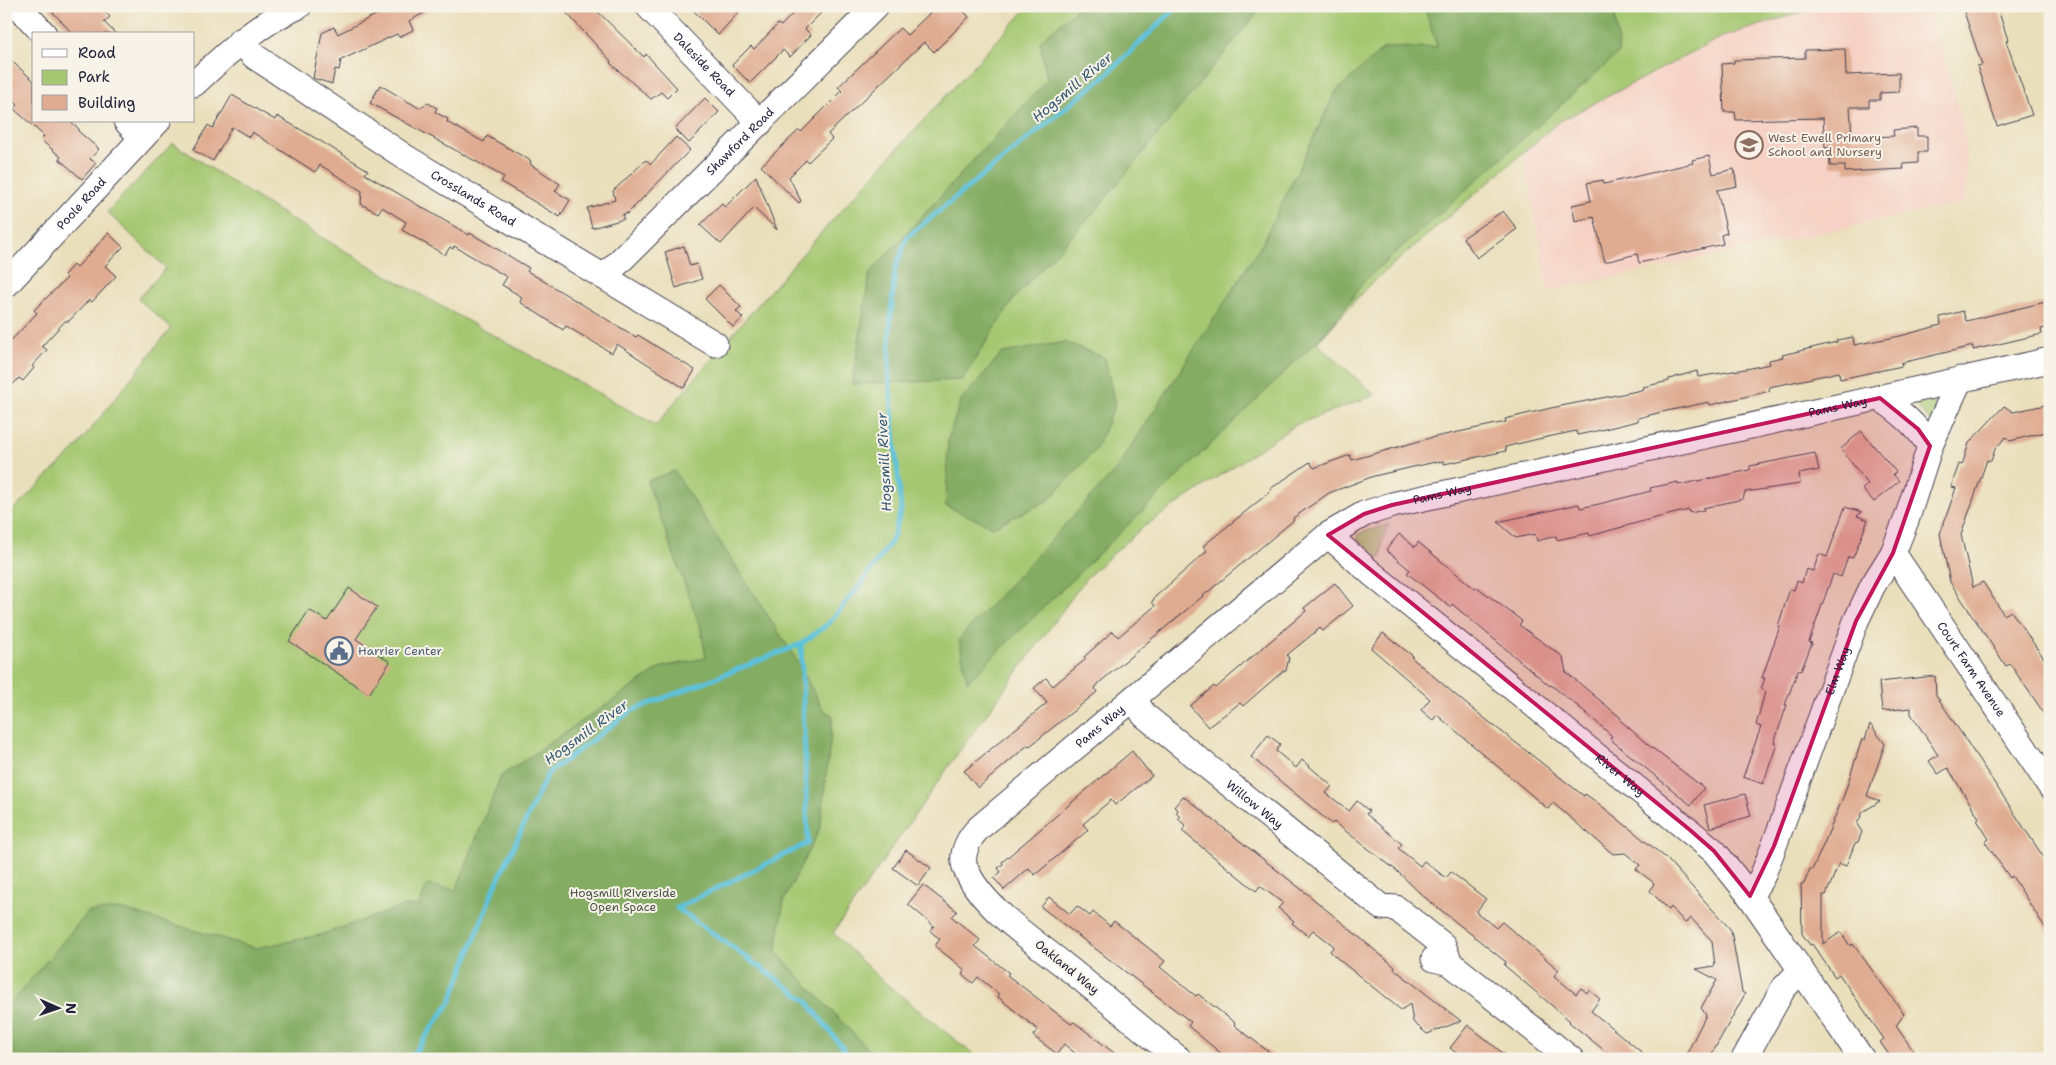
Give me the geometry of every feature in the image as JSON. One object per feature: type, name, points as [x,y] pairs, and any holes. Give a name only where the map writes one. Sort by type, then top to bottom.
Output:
[{"type":"street","points":[[18,6],[42,32]]},
{"type":"street","points":[[195,83],[240,41],[263,25],[299,6]]},
{"type":"street","name":"Daleside Road","points":[[648,6],[760,123]]},
{"type":"street","name":"Shawford Road","points":[[604,276],[876,6]]},
{"type":"street","name":"Crosslands Road","points":[[240,41],[254,56],[405,157],[715,344]]},
{"type":"street","name":"Poole Road","points":[[6,285],[142,127]]},
{"type":"street","name":"Pams Way","points":[[965,866],[967,846],[973,834],[1328,534],[1364,514],[1392,506],[2050,360]]},
{"type":"street","name":"Elm Way","points":[[1750,896],[1762,877],[1771,854],[1856,621],[1873,585],[1893,553],[1907,518],[1930,446],[1960,379]]},
{"type":"street","points":[[1880,398],[1901,412],[1918,429],[1930,446]]},
{"type":"street","name":"River Way","points":[[1328,534],[1371,573],[1714,851],[1750,896],[1862,1059]]},
{"type":"street","name":"Court Farm Avenue","points":[[1893,553],[2050,786]]},
{"type":"street","name":"Willow Way","points":[[1134,698],[1144,715],[1381,907],[1396,908],[1443,945],[1450,963],[1571,1059]]},
{"type":"street","name":"Oakland Way","points":[[965,866],[981,892],[1006,920],[1179,1059]]},
{"type":"street","points":[[1744,1059],[1782,989],[1801,970]]},
{"type":"highlighted area","points":[[1880,398],[1918,429],[1930,446],[1893,553],[1856,621],[1774,846],[1750,896],[1714,851],[1690,830],[1328,535],[1364,514],[1392,505]]},
{"type":"shaded area","name":"West Ewell Primary School and Nursery","points":[[1821,6],[1929,6],[1960,111],[1965,137],[1967,202],[1548,291],[1524,153],[1560,121],[1722,37]]},
{"type":"green space","points":[[1029,6],[1821,6],[1722,37],[1560,121],[1368,286],[1317,343],[1375,395],[1295,425],[1142,528],[1087,577],[958,753],[833,933],[879,978],[979,1059],[6,1059],[6,517],[75,449],[171,328],[138,299],[166,268],[107,212],[173,143],[291,219],[411,289],[656,425],[793,265]]},
{"type":"green space","points":[[1080,6],[1263,6],[1096,210],[1015,297],[962,380],[852,384],[870,273],[1047,80],[1040,41]]},
{"type":"green space","points":[[1424,6],[1614,6],[1619,53],[1365,280],[1331,327],[967,682],[959,639],[1116,470],[1262,244],[1336,91],[1384,48],[1437,47]]},
{"type":"green space","points":[[1065,342],[1105,358],[1115,405],[1096,449],[1049,500],[993,527],[946,506],[948,439],[961,401],[1002,353]]},
{"type":"green space","points":[[1947,389],[1931,422],[1910,399]]},
{"type":"green space","name":"Hogsmill Riverside Open Space","points":[[674,471],[794,656],[823,709],[833,716],[820,828],[784,900],[776,952],[877,1059],[6,1059],[6,1009],[88,912],[120,909],[256,948],[320,935],[404,906],[419,906],[427,885],[456,890],[501,776],[662,667],[706,658],[701,629],[647,481]]},
{"type":"green space","points":[[1389,524],[1382,541],[1381,559],[1357,539],[1360,533]]},
{"type":"building","points":[[47,6],[99,6],[110,17],[104,22],[114,32],[71,32]]},
{"type":"building","points":[[393,6],[437,6],[409,21],[413,30],[399,37],[397,34],[341,60],[339,70],[335,69],[332,84],[313,78],[322,33],[334,27],[338,34]]},
{"type":"building","points":[[560,6],[592,6],[644,57],[646,54],[677,88],[667,98],[661,92],[651,99],[610,63],[611,61]]},
{"type":"building","points":[[689,6],[731,6],[738,13],[718,35]]},
{"type":"building","points":[[800,6],[828,6],[805,29],[811,35],[790,57],[783,50],[750,83],[732,65],[751,46],[754,49],[778,24],[781,26]]},
{"type":"building","points":[[937,6],[959,6],[969,17],[934,52],[924,42],[828,134],[832,139],[789,177],[801,201],[799,203],[761,166],[799,130],[801,132],[842,91],[838,87],[900,28],[907,35]]},
{"type":"building","points":[[1962,6],[1997,6],[2008,40],[2006,41],[2032,115],[1997,126],[1977,66],[1982,65]]},
{"type":"building","points":[[1845,49],[1846,75],[1899,73],[1899,92],[1880,93],[1880,100],[1869,100],[1869,107],[1850,107],[1852,138],[1894,136],[1893,130],[1917,128],[1917,136],[1927,136],[1927,152],[1918,152],[1918,163],[1903,164],[1904,169],[1845,172],[1845,166],[1830,166],[1829,148],[1825,148],[1823,118],[1736,120],[1735,112],[1724,112],[1722,64],[1734,63],[1734,60],[1805,58],[1805,50]]},
{"type":"building","points":[[6,56],[32,79],[32,122],[71,122],[79,129],[78,131],[99,149],[90,159],[96,163],[82,179],[41,140],[44,136],[14,109],[18,105],[6,94]]},
{"type":"building","points":[[380,85],[419,108],[428,103],[437,108],[435,112],[448,119],[447,122],[484,142],[487,136],[531,161],[530,164],[560,184],[555,191],[570,200],[560,217],[501,182],[504,177],[370,103]]},
{"type":"building","points":[[232,95],[275,120],[277,116],[322,142],[368,170],[365,174],[469,235],[470,233],[504,253],[529,268],[527,271],[636,337],[638,335],[695,370],[684,388],[617,344],[612,353],[566,326],[563,330],[520,302],[522,297],[502,285],[507,277],[454,246],[453,249],[450,247],[445,255],[402,230],[406,222],[382,207],[378,213],[361,204],[362,191],[320,165],[315,172],[252,132],[249,137],[232,127],[213,161],[193,150],[208,125],[213,128]]},
{"type":"building","points":[[705,98],[719,112],[689,143],[675,129]]},
{"type":"building","points":[[676,137],[690,150],[628,213],[622,215],[624,219],[592,228],[587,208],[615,200],[613,191],[646,160],[651,164]]},
{"type":"building","name":"West Ewell Primary School and Nursery","points":[[1709,156],[1713,174],[1734,169],[1737,186],[1717,190],[1727,233],[1721,235],[1723,244],[1639,263],[1637,254],[1605,262],[1594,217],[1575,221],[1572,205],[1591,201],[1587,183],[1603,180],[1604,184],[1693,163],[1692,160]]},
{"type":"building","points":[[756,176],[777,230],[754,208],[721,244],[700,225],[722,204],[725,207]]},
{"type":"building","points":[[1503,211],[1517,229],[1477,258],[1463,238]]},
{"type":"building","points":[[108,233],[123,247],[105,266],[116,276],[92,302],[89,300],[69,321],[65,321],[42,346],[47,350],[32,366],[34,368],[23,381],[19,378],[6,392],[6,346],[37,313],[34,310],[67,278],[64,275],[73,265],[76,268]]},
{"type":"building","points":[[684,246],[690,266],[697,264],[702,279],[676,288],[665,252]]},
{"type":"building","points":[[719,285],[741,307],[736,311],[743,318],[733,327],[705,299]]},
{"type":"building","points":[[2050,301],[2050,327],[2041,329],[2042,334],[1973,350],[1973,346],[1901,363],[1902,366],[1840,379],[1839,372],[1769,387],[1770,391],[1710,405],[1709,402],[1662,412],[1638,418],[1638,421],[1592,432],[1577,435],[1576,431],[1505,447],[1506,451],[1444,464],[1444,461],[1435,462],[1374,476],[1329,493],[1293,518],[1294,520],[1100,682],[1095,688],[1097,692],[1030,746],[1028,745],[978,788],[964,771],[1047,703],[1034,688],[1046,678],[1053,686],[1086,659],[1084,657],[1113,631],[1118,637],[1155,606],[1152,602],[1155,597],[1207,551],[1203,546],[1271,491],[1270,489],[1310,462],[1314,468],[1350,455],[1352,460],[1430,438],[1506,422],[1505,419],[1637,391],[1644,389],[1643,387],[1669,381],[1669,379],[1697,371],[1698,377],[1770,364],[1769,360],[1783,357],[1782,355],[1837,342],[1837,340],[1853,337],[1854,345],[1900,336],[1941,325],[1940,317],[1963,311],[1966,321]]},
{"type":"building","points":[[2050,404],[2050,431],[2010,441],[2006,437],[1995,449],[1991,461],[1987,460],[1961,535],[1973,587],[1983,582],[2004,615],[2011,611],[2050,667],[2050,722],[2010,664],[2006,666],[1950,582],[1940,534],[1956,488],[1951,487],[1959,464],[1962,465],[1969,443],[2004,406],[2013,412]]},
{"type":"building","points":[[1861,431],[1896,472],[1893,474],[1899,481],[1874,502],[1862,489],[1868,484],[1841,449]]},
{"type":"building","points":[[1815,453],[1819,470],[1799,474],[1800,484],[1745,492],[1743,499],[1703,508],[1704,510],[1690,513],[1689,510],[1651,519],[1590,536],[1589,533],[1557,540],[1556,536],[1537,541],[1535,534],[1516,538],[1498,522],[1579,504],[1580,508],[1599,504],[1651,491],[1650,488],[1678,482],[1678,485],[1750,470],[1750,466]]},
{"type":"building","points":[[1845,507],[1862,512],[1857,516],[1868,520],[1853,558],[1848,557],[1841,577],[1833,574],[1809,642],[1812,643],[1801,671],[1798,670],[1785,705],[1787,705],[1774,743],[1777,744],[1763,784],[1743,777],[1761,727],[1756,725],[1765,692],[1761,689],[1765,678],[1762,678],[1780,626],[1778,626],[1790,589],[1794,590],[1797,581],[1802,583],[1806,569],[1813,571],[1819,554],[1827,557]]},
{"type":"building","points":[[1399,534],[1415,547],[1418,542],[1475,589],[1477,587],[1522,621],[1519,625],[1563,657],[1566,672],[1621,718],[1620,720],[1647,744],[1704,788],[1691,805],[1610,739],[1612,736],[1585,712],[1550,686],[1452,604],[1450,607],[1407,573],[1410,570],[1386,550]]},
{"type":"building","points":[[1335,583],[1353,606],[1323,631],[1320,628],[1287,655],[1289,658],[1286,671],[1283,671],[1243,706],[1240,703],[1208,727],[1190,706],[1214,686],[1216,688],[1306,611],[1304,608]]},
{"type":"building","name":"Harrier Center","points":[[349,588],[377,607],[356,639],[390,662],[369,694],[289,641],[309,610],[327,621]]},
{"type":"building","points":[[1383,633],[1413,656],[1411,657],[1465,703],[1584,796],[1585,794],[1598,803],[1666,858],[1731,930],[1742,992],[1745,994],[1709,1059],[1684,1059],[1706,1015],[1701,1008],[1717,980],[1696,969],[1715,966],[1712,941],[1691,918],[1685,923],[1671,907],[1669,910],[1650,891],[1654,883],[1636,869],[1640,865],[1625,853],[1613,854],[1553,803],[1548,809],[1437,715],[1433,720],[1421,710],[1430,699],[1371,648]]},
{"type":"building","points":[[1935,676],[1936,695],[2050,867],[2050,935],[2012,876],[2010,878],[1985,842],[1989,839],[1977,820],[1979,818],[1948,768],[1938,774],[1929,761],[1938,755],[1911,714],[1911,708],[1882,711],[1879,682]]},
{"type":"building","points":[[1870,724],[1885,744],[1867,796],[1880,801],[1863,812],[1857,824],[1862,832],[1858,842],[1855,843],[1846,866],[1839,863],[1826,895],[1823,895],[1823,944],[1841,932],[1850,946],[1853,944],[1904,1014],[1896,1026],[1919,1059],[1892,1059],[1880,1042],[1884,1039],[1839,974],[1835,977],[1812,944],[1810,945],[1802,934],[1801,884],[1804,884],[1810,869],[1812,870],[1825,841],[1844,795],[1862,739],[1865,740]]},
{"type":"building","points":[[1268,735],[1280,744],[1276,751],[1296,768],[1302,760],[1332,786],[1326,793],[1349,811],[1357,801],[1369,811],[1366,814],[1402,844],[1398,848],[1420,866],[1424,861],[1446,878],[1451,872],[1486,899],[1476,912],[1496,928],[1502,922],[1559,970],[1554,976],[1576,994],[1581,988],[1587,993],[1589,990],[1600,999],[1591,1011],[1650,1059],[1615,1059],[1504,965],[1506,962],[1422,895],[1397,871],[1334,822],[1332,824],[1251,757]]},
{"type":"building","points":[[1132,751],[1152,776],[1115,805],[1111,800],[1083,824],[1088,830],[1035,875],[1029,868],[1004,890],[994,878],[1001,872],[998,868],[1003,864],[1002,862]]},
{"type":"building","points":[[1745,794],[1751,816],[1710,828],[1704,805]]},
{"type":"building","points":[[1183,796],[1311,897],[1395,967],[1394,969],[1461,1021],[1427,1034],[1413,1022],[1410,1004],[1401,1010],[1337,958],[1330,951],[1334,946],[1313,930],[1308,936],[1292,923],[1294,921],[1278,908],[1283,903],[1260,886],[1256,891],[1182,831],[1186,826],[1178,819],[1180,817],[1176,813],[1178,810],[1174,807]]},
{"type":"building","points":[[906,850],[931,868],[918,886],[893,868]]},
{"type":"building","points":[[923,885],[957,911],[952,917],[980,940],[975,946],[1009,973],[1007,975],[1071,1024],[1074,1022],[1122,1059],[1082,1059],[1064,1044],[1057,1054],[1033,1036],[1038,1030],[998,997],[999,994],[978,977],[973,983],[962,974],[965,970],[935,946],[940,939],[930,931],[934,926],[908,904]]},
{"type":"building","points":[[1049,897],[1070,914],[1077,906],[1090,916],[1093,912],[1110,926],[1114,921],[1165,961],[1160,967],[1196,996],[1198,994],[1278,1059],[1228,1059],[1188,1026],[1191,1022],[1041,907]]},
{"type":"building","points":[[1468,1025],[1510,1059],[1464,1059],[1450,1048]]},
{"type":"waterway","name":"Hogsmill River","points":[[410,1059],[451,1001],[492,893],[548,773],[631,711],[801,644],[829,623],[861,584],[892,540],[901,510],[889,376],[890,325],[895,270],[907,237],[1106,75],[1178,6]]},
{"type":"waterway","points":[[801,644],[808,843],[677,908],[806,1000],[851,1059]]},
{"type":"place","name":"West Ewell Primary School and Nursery","points":[[1749,145]]},
{"type":"place","name":"Harrier Center","points":[[339,651]]}]
